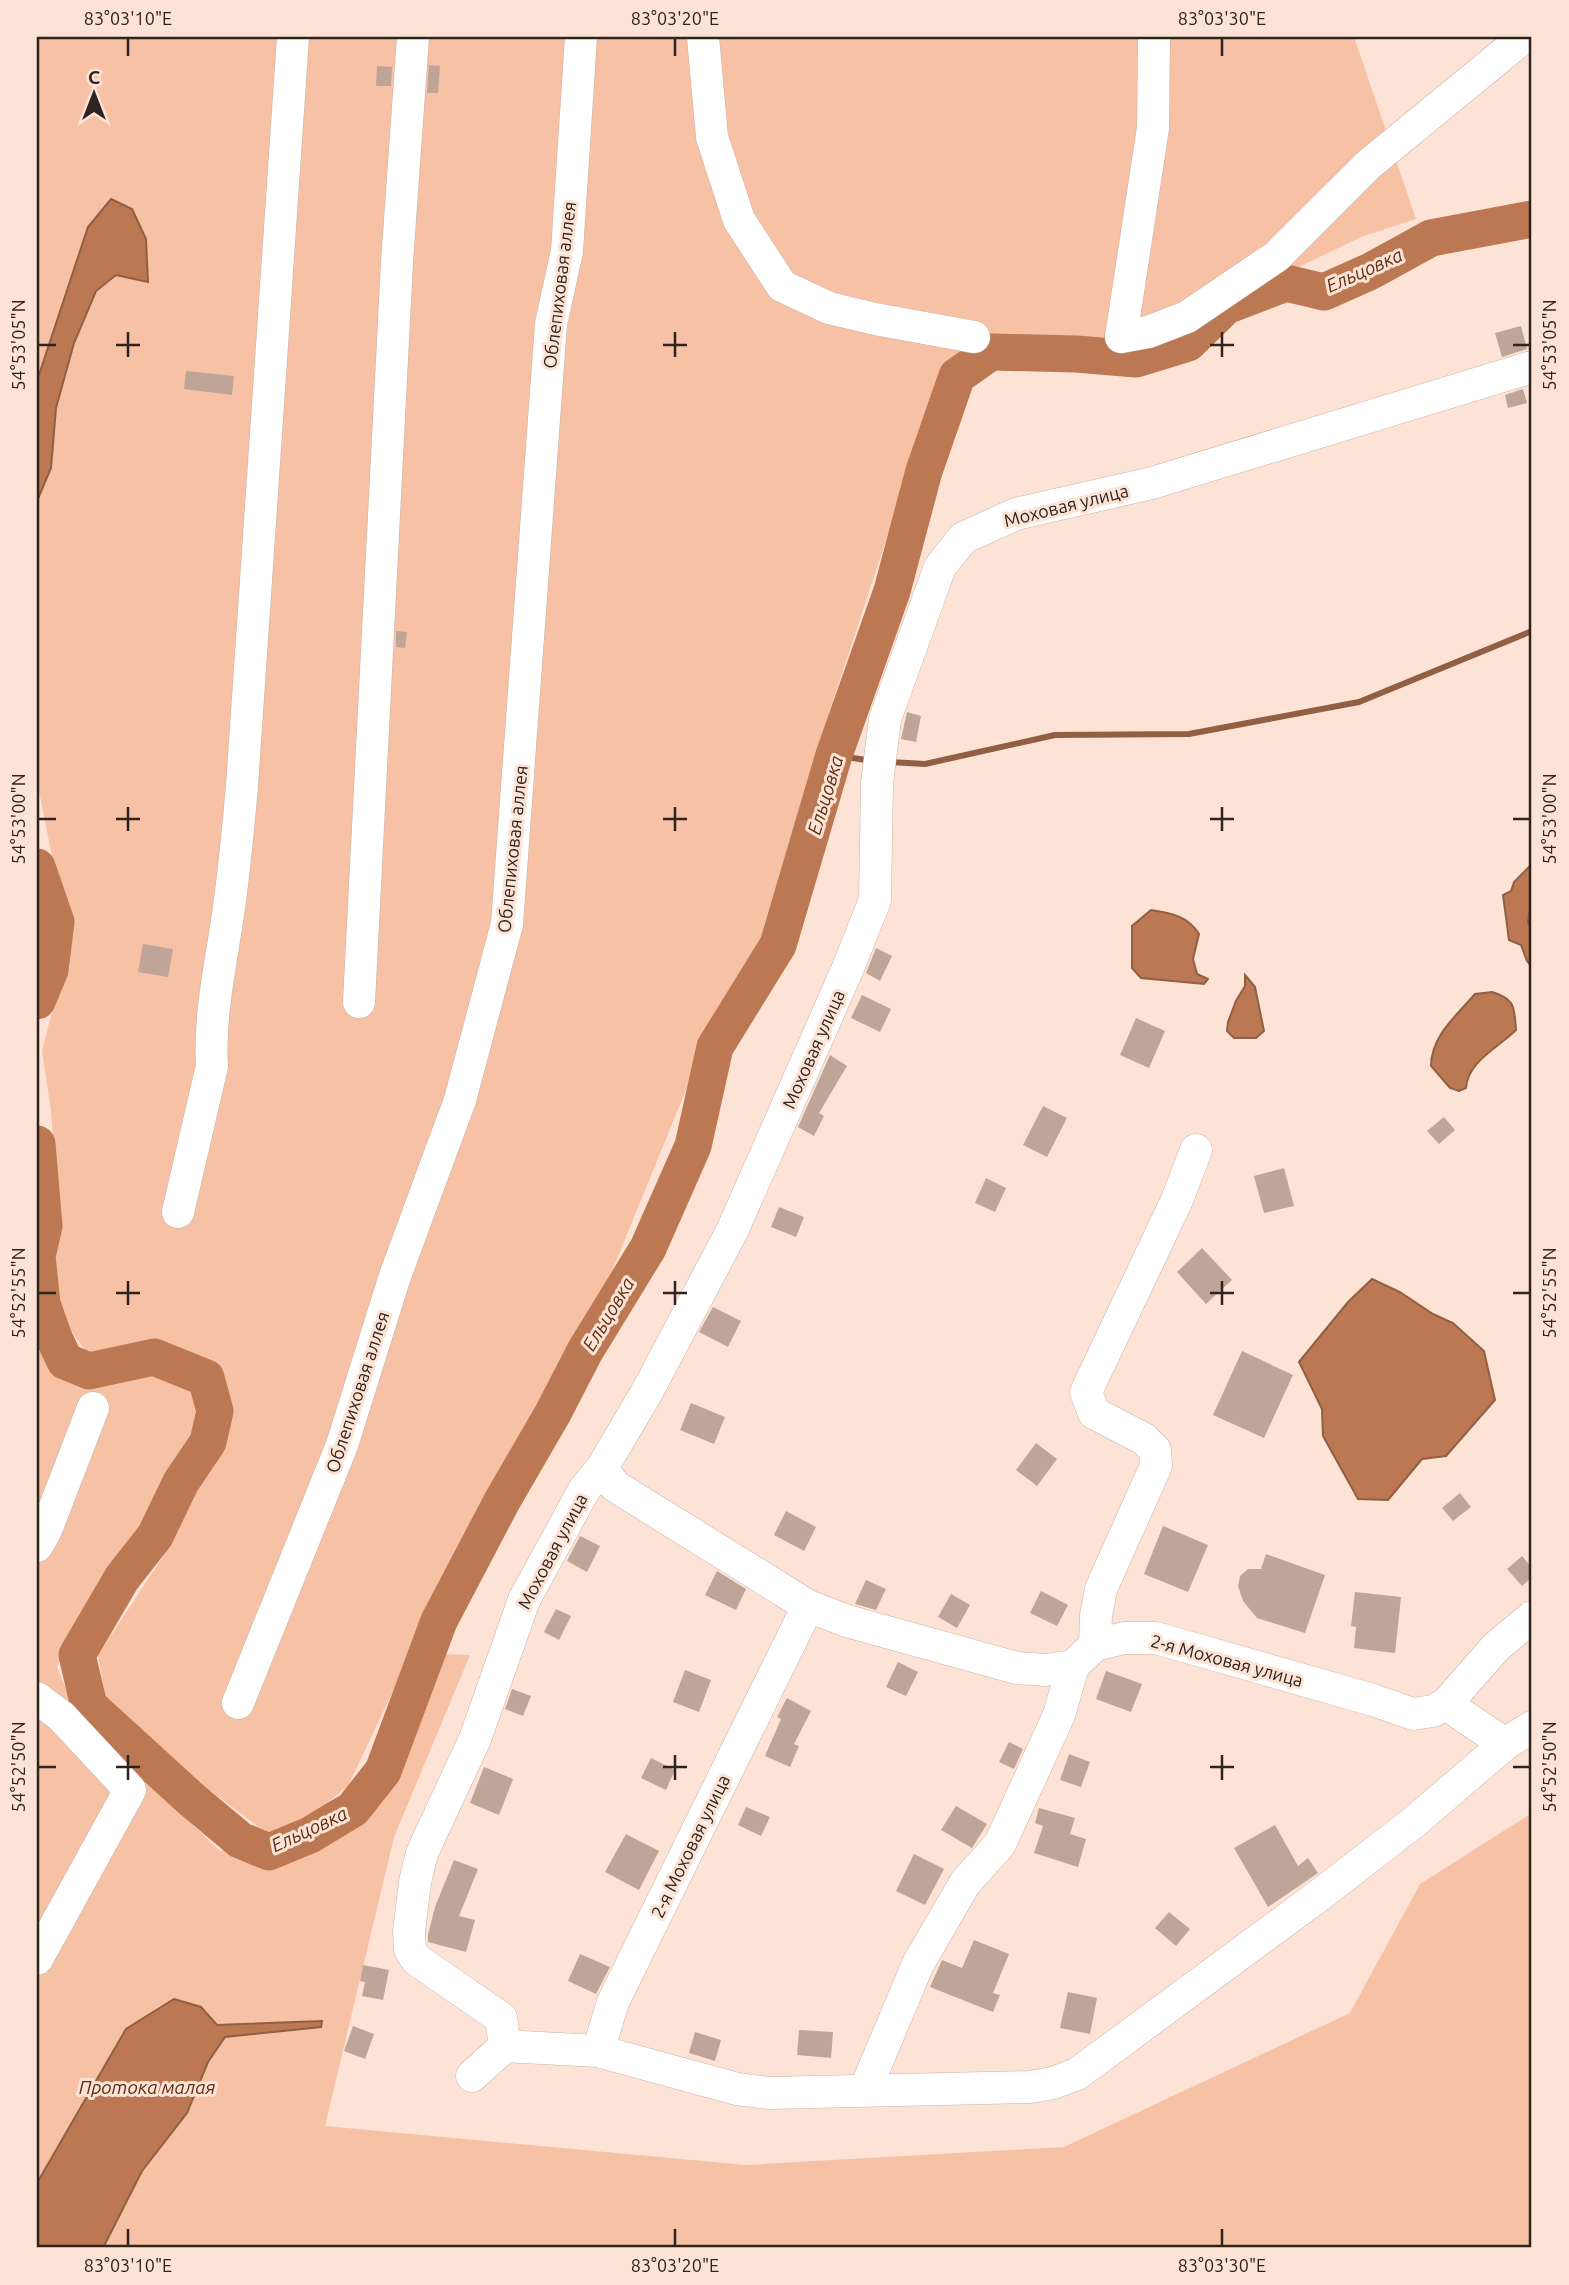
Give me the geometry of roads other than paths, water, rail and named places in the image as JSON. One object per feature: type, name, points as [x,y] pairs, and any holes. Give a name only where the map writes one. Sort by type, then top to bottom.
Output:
[{"type":"street","points":[[178,1212],[212,1066],[214,1010],[231,894],[242,786],[293,37]]},
{"type":"street","points":[[359,1002],[397,262],[412,37]]},
{"type":"street","name":"Облепиховая аллея","points":[[237,1703],[342,1445],[396,1276],[460,1100],[508,923],[551,324],[567,251],[581,37]]},
{"type":"street","points":[[703,37],[712,137],[739,220],[782,286],[829,308],[974,337]]},
{"type":"street","points":[[1154,37],[1153,128],[1121,337],[1148,332],[1187,317],[1277,256],[1368,165],[1524,37]]},
{"type":"street","name":"Моховая улица","points":[[505,2046],[501,2018],[417,1960],[410,1950],[409,1931],[415,1882],[422,1853],[475,1739],[524,1600],[584,1490],[602,1468],[648,1390],[732,1231],[871,912],[875,900],[877,783],[885,719],[940,567],[963,538],[1016,514],[1152,483],[1532,366]]},
{"type":"street","points":[[865,2090],[918,1964],[965,1883],[1000,1844],[1084,1655],[1101,1589],[1156,1466],[1155,1450],[1144,1439],[1094,1412],[1086,1392],[1177,1200],[1196,1150]]},
{"type":"street","points":[[37,1546],[46,1530],[93,1408]]},
{"type":"street","name":"2-я Моховая улица","points":[[602,1468],[615,1486],[808,1606],[847,1621],[1017,1668],[1045,1670],[1124,1638],[1156,1638],[1413,1714],[1433,1711],[1446,1704]]},
{"type":"street","name":"2-я Моховая улица","points":[[598,2051],[613,2002],[808,1606]]},
{"type":"street","points":[[1506,1744],[1446,1704],[1496,1647],[1532,1617]]},
{"type":"street","points":[[37,1699],[61,1716],[130,1790],[37,1959]]},
{"type":"street","points":[[472,2076],[505,2046],[598,2051],[737,2089],[770,2093],[1030,2087],[1053,2083],[1077,2074],[1321,1894],[1506,1744],[1532,1727]]},
{"type":"water","points":[[111,199],[132,209],[146,239],[148,282],[116,275],[96,291],[74,343],[56,408],[51,468],[37,501],[37,381],[88,227]]},
{"type":"water","points":[[1532,864],[1532,897],[1528,922],[1532,932],[1532,967],[1521,945],[1509,940],[1503,895],[1511,891],[1514,882]]},
{"type":"water","points":[[1151,910],[1172,914],[1195,928],[1199,934],[1193,959],[1197,974],[1208,979],[1204,984],[1141,978],[1132,968],[1132,926]]},
{"type":"water","points":[[1245,975],[1255,987],[1264,1031],[1256,1038],[1234,1038],[1227,1031],[1228,1022],[1245,986]]},
{"type":"water","points":[[1492,992],[1510,1001],[1516,1030],[1478,1062],[1468,1078],[1466,1088],[1459,1091],[1450,1088],[1431,1066],[1435,1045],[1446,1027],[1475,994]]},
{"type":"water","points":[[1372,1279],[1453,1323],[1484,1351],[1495,1400],[1446,1456],[1422,1459],[1388,1500],[1358,1499],[1323,1436],[1322,1409],[1299,1362],[1348,1302]]},
{"type":"water","name":"Протока малая","points":[[174,1999],[201,2007],[217,2025],[322,2021],[321,2027],[225,2037],[208,2062],[187,2113],[142,2171],[103,2248],[37,2248],[37,2183],[126,2029]]},
{"type":"waterway","name":"Ельцовка","points":[[37,1144],[44,1226],[37,1256],[42,1304],[65,1361],[89,1371],[154,1357],[206,1378],[215,1411],[208,1442],[181,1482],[155,1536],[122,1578],[77,1655],[89,1706],[240,1840],[269,1852],[310,1835],[353,1809],[383,1771],[439,1621],[585,1351],[648,1248],[693,1146],[715,1047],[778,945],[834,755],[892,591],[924,471],[957,376],[991,352],[1076,354],[1136,359],[1188,343],[1226,306],[1286,283],[1324,292],[1371,271],[1431,238],[1532,219]]},
{"type":"waterway","points":[[890,762],[925,764],[1055,735],[1189,734],[1359,702],[1532,631]]},
{"type":"waterway","points":[[834,755],[872,761]]},
{"type":"waterway","name":"Ельцовка","points":[[37,867],[56,922],[50,970],[37,1001]]}]
